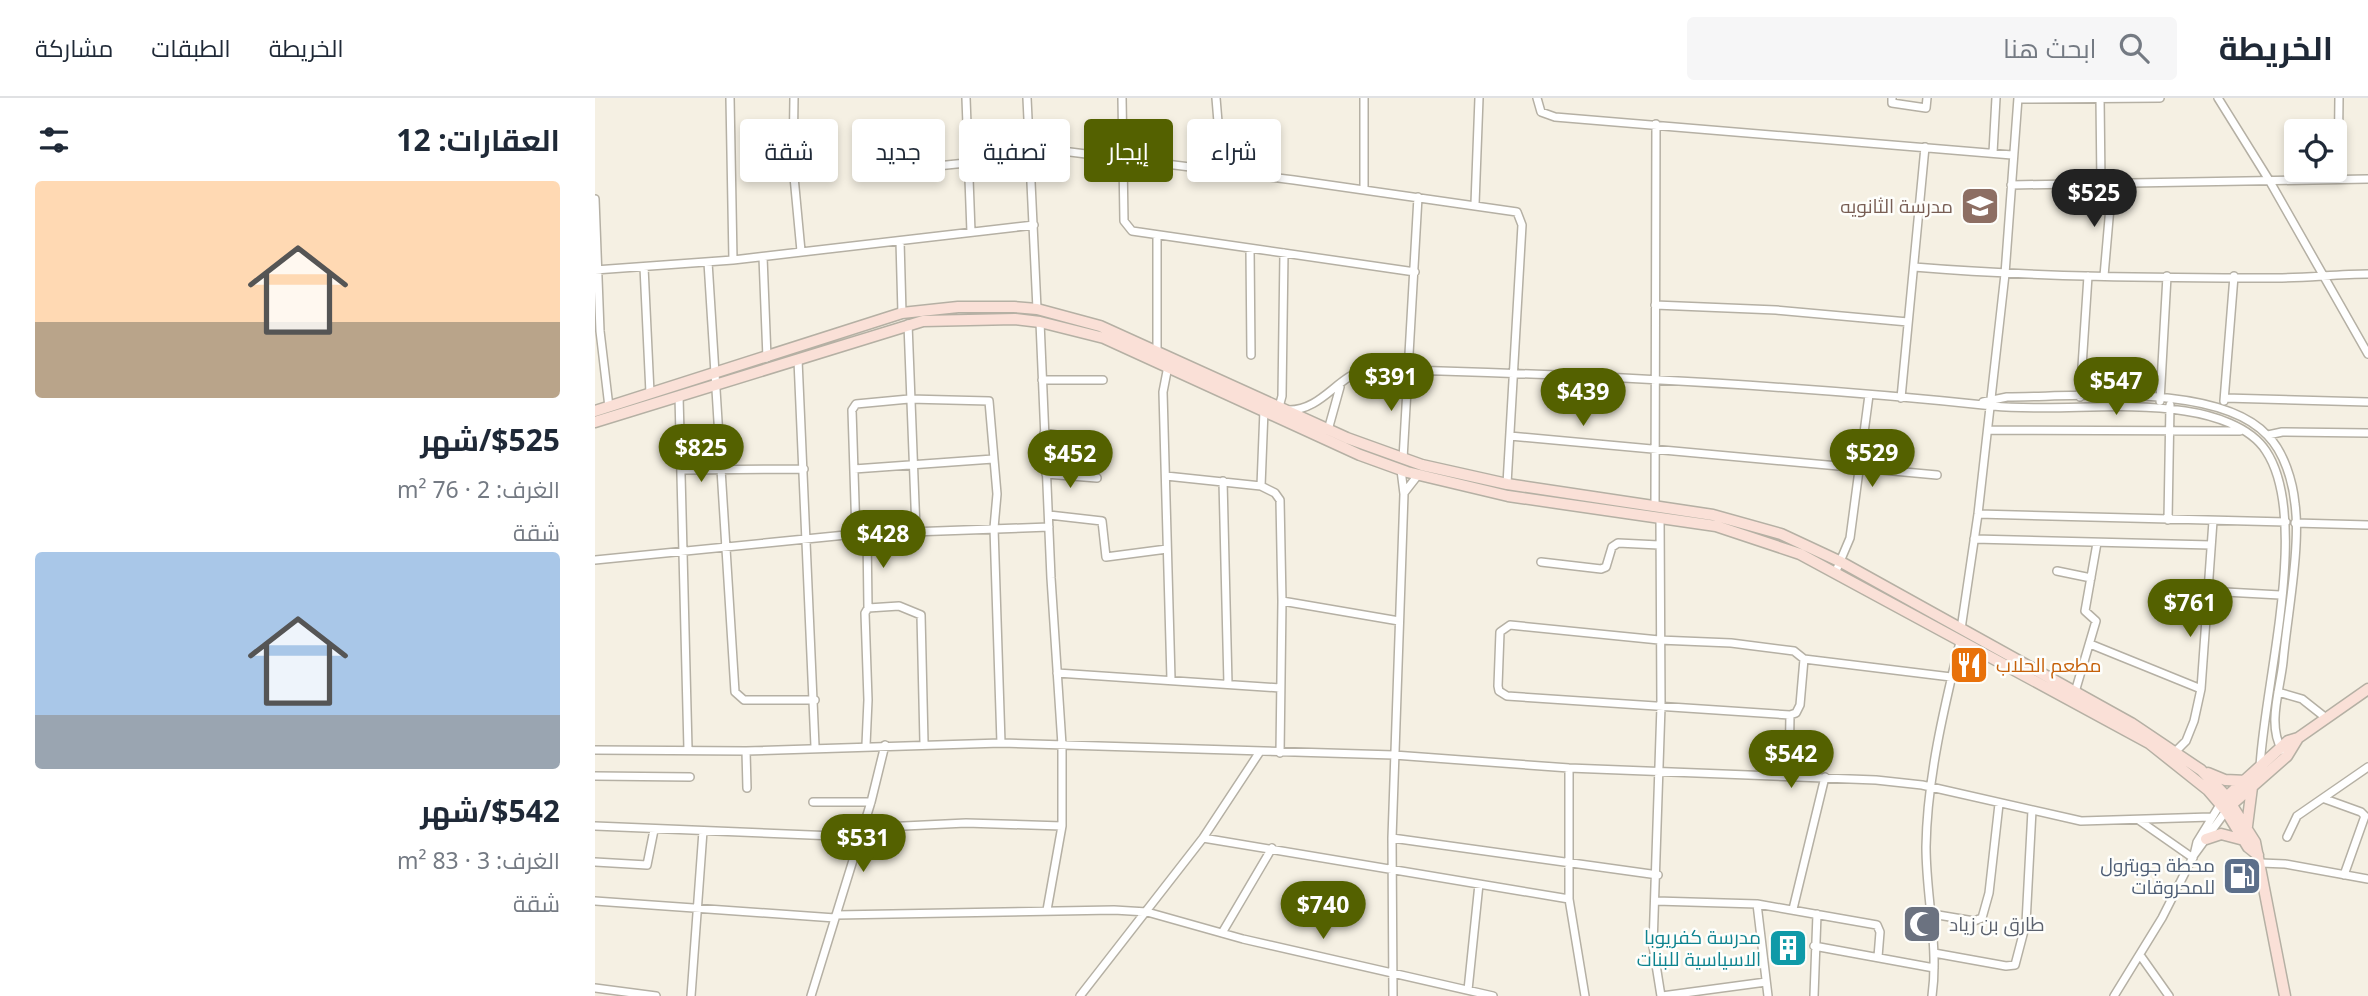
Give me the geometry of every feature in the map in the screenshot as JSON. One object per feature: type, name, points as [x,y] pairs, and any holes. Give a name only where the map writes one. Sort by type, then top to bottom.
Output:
[{"type":"main road","points":[[595,411],[902,313],[995,306],[1037,309],[1100,326],[1282,408],[1418,475],[1737,531],[1838,566],[1961,629],[2021,668],[2201,770],[2225,780],[2249,784]]},
{"type":"main road","points":[[595,422],[908,324],[988,318],[1040,322],[1104,338],[1264,408],[1360,454],[1473,483],[1507,484],[1654,505],[1748,523],[1790,537],[1960,642],[2075,692],[2173,755],[2226,803],[2243,840],[2260,860]]},
{"type":"main road","points":[[2226,803],[2298,738],[2368,689]]},
{"type":"main road","points":[[2246,826],[2249,784],[2259,768],[2284,752]]},
{"type":"main road","points":[[2201,770],[2246,826],[2260,860],[2285,996]]},
{"type":"main road","points":[[2206,839],[2221,834],[2243,840]]},
{"type":"street","points":[[730,98],[733,260]]},
{"type":"street","points":[[794,98],[793,166],[801,251]]},
{"type":"street","points":[[966,98],[966,119]]},
{"type":"street","points":[[1027,98],[1028,119]]},
{"type":"street","points":[[1122,98],[1122,119]]},
{"type":"street","points":[[1216,98],[1218,119]]},
{"type":"street","points":[[1364,98],[1364,189]]},
{"type":"street","points":[[1475,204],[1479,98]]},
{"type":"street","points":[[1537,98],[1541,112],[1555,117],[2013,155]]},
{"type":"street","points":[[1892,98],[1892,103],[1926,108],[1927,98]]},
{"type":"street","points":[[1993,153],[1996,98]]},
{"type":"street","points":[[1961,629],[1978,514],[1988,430],[1988,403],[2005,274],[2018,98],[2160,98]]},
{"type":"street","points":[[2101,98],[2101,184]]},
{"type":"street","points":[[2218,98],[2269,180],[2368,354]]},
{"type":"street","points":[[2339,98],[2339,119]]},
{"type":"street","points":[[1654,505],[1656,124]]},
{"type":"street","points":[[1901,398],[1926,147]]},
{"type":"street","points":[[1281,178],[1475,204],[1513,211],[1522,219],[1507,484]]},
{"type":"street","points":[[2347,179],[2368,179]]},
{"type":"street","points":[[2011,185],[2284,180]]},
{"type":"street","points":[[967,182],[971,232]]},
{"type":"street","points":[[1032,182],[1037,309]]},
{"type":"street","points":[[1124,182],[1126,225],[1135,233],[1416,272]]},
{"type":"street","points":[[2104,276],[2112,184]]},
{"type":"street","points":[[1393,996],[1391,868],[1404,494],[1402,465],[1416,272],[1418,197]]},
{"type":"street","points":[[595,199],[597,331],[609,407]]},
{"type":"street","points":[[596,270],[763,257],[1034,225]]},
{"type":"street","points":[[1157,236],[1157,351]]},
{"type":"street","points":[[901,241],[902,313]]},
{"type":"street","points":[[1250,249],[1251,355]]},
{"type":"street","points":[[1284,253],[1282,408],[1309,405],[1352,374],[1364,370],[1409,370],[1514,373],[1988,403],[2159,408],[2222,420],[2244,431],[2261,444],[2274,464],[2283,491],[2286,523],[2280,595],[2282,634],[2270,691],[2259,768]]},
{"type":"street","points":[[763,257],[767,358]]},
{"type":"street","points":[[708,262],[718,385],[734,685],[738,698],[744,700],[815,700]]},
{"type":"street","points":[[645,267],[650,393]]},
{"type":"street","points":[[1914,267],[2005,274],[2088,276],[2368,274]]},
{"type":"street","points":[[2080,397],[2088,276]]},
{"type":"street","points":[[2159,408],[2167,276]]},
{"type":"street","points":[[2223,408],[2234,276]]},
{"type":"street","points":[[1655,305],[1776,310],[1908,322]]},
{"type":"street","points":[[1040,322],[1062,745],[1062,826],[1047,911]]},
{"type":"street","points":[[908,324],[916,530]]},
{"type":"street","points":[[798,360],[815,746]]},
{"type":"street","points":[[1168,366],[1163,392],[1171,678]]},
{"type":"street","points":[[1042,380],[1103,380]]},
{"type":"street","points":[[1328,430],[1341,384]]},
{"type":"street","points":[[1838,566],[1850,538],[1869,395]]},
{"type":"street","points":[[679,396],[688,749]]},
{"type":"street","points":[[1988,403],[2080,397],[2170,398],[2223,408],[2250,421],[2268,435],[2278,448],[2291,486],[2295,523],[2282,634],[2280,692],[2274,729],[2284,752]]},
{"type":"street","points":[[856,534],[852,410],[856,404],[909,399],[987,398],[991,407],[997,494],[994,528],[1001,743]]},
{"type":"street","points":[[2168,520],[2170,398]]},
{"type":"street","points":[[2225,398],[2368,402]]},
{"type":"street","points":[[1261,486],[1264,408]]},
{"type":"street","points":[[1988,430],[2244,431]]},
{"type":"street","points":[[2268,435],[2282,432],[2368,433]]},
{"type":"street","points":[[1044,433],[1100,442]]},
{"type":"street","points":[[1510,436],[1937,475]]},
{"type":"street","points":[[854,469],[993,459]]},
{"type":"street","points":[[681,470],[804,469]]},
{"type":"street","points":[[1046,474],[1097,478]]},
{"type":"street","points":[[1404,494],[1418,475]]},
{"type":"street","points":[[1166,476],[1261,486],[1275,493],[1281,506],[1280,753]]},
{"type":"street","points":[[1223,481],[1228,684]]},
{"type":"street","points":[[1978,514],[2286,523]]},
{"type":"street","points":[[1049,515],[1102,521],[1105,557],[1167,549]]},
{"type":"street","points":[[1660,518],[1661,706],[1658,875],[1653,946],[1662,996],[1766,982]]},
{"type":"street","points":[[2173,755],[2186,741],[2201,689],[2213,521]]},
{"type":"street","points":[[2295,523],[2368,525]]},
{"type":"street","points":[[595,560],[867,533],[1049,527]]},
{"type":"street","points":[[866,745],[867,533]]},
{"type":"street","points":[[1974,539],[2211,545]]},
{"type":"street","points":[[2075,692],[2097,621],[2085,614],[2098,542]]},
{"type":"street","points":[[1541,562],[1601,569],[1606,567],[1612,547],[1618,543],[1659,545]]},
{"type":"street","points":[[2057,571],[2091,578]]},
{"type":"street","points":[[2207,591],[2280,595]]},
{"type":"street","points":[[1282,601],[1399,621]]},
{"type":"street","points":[[868,608],[899,606],[921,615],[925,743]]},
{"type":"street","points":[[1804,659],[1800,705],[1796,713],[1790,715],[1507,696],[1499,691],[1500,632],[1506,626],[1789,650],[1804,659],[1951,677]]},
{"type":"street","points":[[1932,996],[1934,953],[1926,852],[1931,789],[1960,642]]},
{"type":"street","points":[[2090,644],[2201,689]]},
{"type":"street","points":[[1057,673],[1171,678],[1280,688]]},
{"type":"street","points":[[2270,691],[2302,699],[2326,718]]},
{"type":"street","points":[[1789,776],[1790,715]]},
{"type":"street","points":[[595,750],[746,751],[815,746],[1001,743],[1259,753],[1394,755],[1569,768],[1876,780],[2092,822],[2211,817]]},
{"type":"street","points":[[811,996],[871,802],[885,745]]},
{"type":"street","points":[[746,751],[747,788]]},
{"type":"street","points":[[1092,996],[1082,993],[1203,838],[1259,753]]},
{"type":"street","points":[[2287,837],[2297,816],[2368,767]]},
{"type":"street","points":[[1569,768],[1569,899],[1585,996]]},
{"type":"street","points":[[595,776],[690,777]]},
{"type":"street","points":[[1793,909],[1825,777]]},
{"type":"street","points":[[2325,799],[2361,811],[2365,816],[2365,824],[2344,875]]},
{"type":"street","points":[[813,802],[871,802]]},
{"type":"street","points":[[2194,857],[2195,845],[2211,817],[2226,803]]},
{"type":"street","points":[[2114,996],[2226,803]]},
{"type":"street","points":[[1932,914],[1975,921],[1982,918],[1991,883],[1999,804]]},
{"type":"street","points":[[1934,953],[2006,966],[2015,965],[2026,923],[2032,810]]},
{"type":"street","points":[[2139,821],[2194,857]]},
{"type":"street","points":[[863,828],[966,823],[1062,826]]},
{"type":"street","points":[[595,826],[859,837]]},
{"type":"street","points":[[595,862],[647,865],[654,830]]},
{"type":"street","points":[[691,996],[703,831]]},
{"type":"street","points":[[1203,838],[1569,899]]},
{"type":"street","points":[[1392,838],[1658,875]]},
{"type":"street","points":[[1222,933],[1272,848]]},
{"type":"street","points":[[2260,860],[2368,879]]},
{"type":"street","points":[[1468,990],[1479,884]]},
{"type":"street","points":[[595,901],[836,916],[1047,911],[1147,912],[1222,933],[1493,996]]},
{"type":"street","points":[[1656,901],[1757,904],[1877,925],[1880,932],[1878,957]]},
{"type":"street","points":[[1757,904],[1768,996]]},
{"type":"street","points":[[1814,996],[1817,914]]},
{"type":"street","points":[[1814,946],[1934,968]]},
{"type":"street","points":[[2140,955],[2169,996]]},
{"type":"street","points":[[595,988],[656,996]]},
{"type":"place","name":"مدرسة الثانويه","points":[[1980,206]]},
{"type":"place","name":"مطعم الحلاب","points":[[1969,665]]},
{"type":"place","name":"محطة جوبترول للمحروقات","points":[[2242,876]]},
{"type":"place","name":"طارق بن زياد","points":[[1922,924]]},
{"type":"place","name":"مدرسة كفريوبا الاسياسية للبنات","points":[[1788,948]]}]
